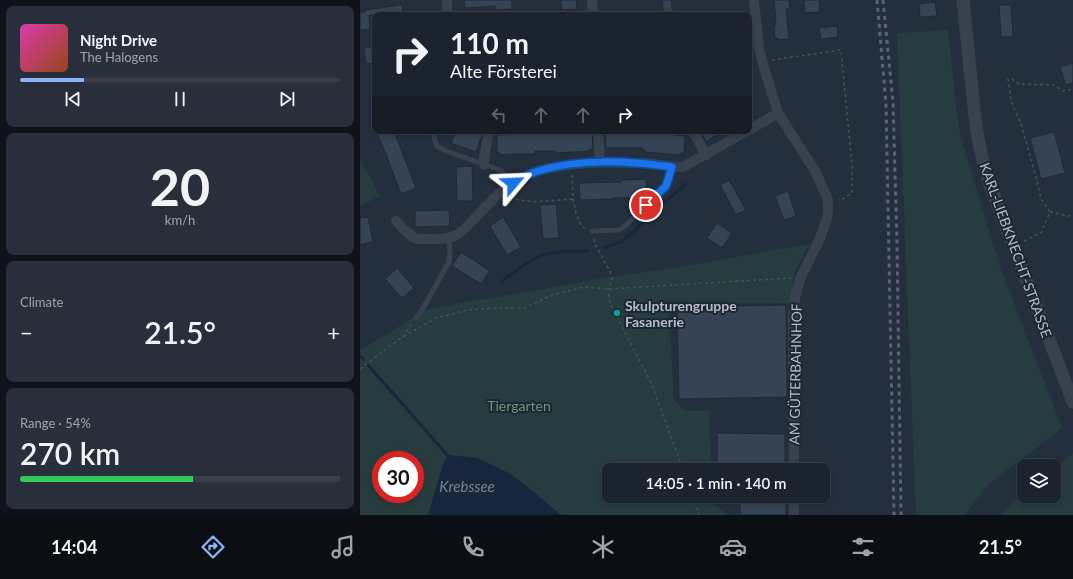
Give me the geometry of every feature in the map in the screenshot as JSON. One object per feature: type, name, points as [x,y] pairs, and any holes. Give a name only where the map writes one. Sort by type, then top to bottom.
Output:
[{"type":"street","points":[[447,0],[447,12]]},
{"type":"street","points":[[592,0],[593,12]]},
{"type":"street","name":"AM GÜTERBAHNHOF","points":[[754,0],[759,48],[778,113],[814,172],[828,200],[827,218],[820,238],[801,277],[796,293],[794,314],[794,463]]},
{"type":"street","name":"KARL-LIEBKNECHT-STRASSE","points":[[963,0],[974,108],[981,153],[989,182],[1073,402]]},
{"type":"street","points":[[752,128],[778,113]]},
{"type":"street","points":[[484,165],[488,134]]},
{"type":"street","points":[[598,134],[600,162]]},
{"type":"street","points":[[695,134],[706,155]]},
{"type":"street","points":[[396,221],[416,239],[449,238],[457,235],[463,230],[492,199],[502,191],[513,183],[537,171],[556,166],[600,162],[683,167],[741,134]]},
{"type":"street","points":[[794,503],[794,515]]},
{"type":"lane","points":[[434,134],[437,146],[500,170],[513,183]]},
{"type":"lane","points":[[592,231],[619,230],[626,225],[666,186],[672,167]]},
{"type":"lane","points":[[416,318],[422,310],[448,262],[450,252],[449,238]]},
{"type":"path","points":[[762,61],[841,50],[852,165],[852,192],[843,200],[828,200]]},
{"type":"path","points":[[1073,89],[1063,91],[1054,85],[1019,84],[1012,78],[1008,79],[1010,101],[1021,124],[1028,145],[1041,199],[1050,212],[1069,216],[1073,214]]},
{"type":"path","points":[[502,191],[506,195],[526,202],[573,199]]},
{"type":"path","points":[[1023,241],[1041,233],[1050,212]]},
{"type":"path","points":[[360,369],[401,338],[436,318],[467,310],[524,308],[552,295],[584,286],[608,289],[801,277]]},
{"type":"path","points":[[608,289],[610,303],[652,385],[680,463]]},
{"type":"path","points":[[401,338],[416,318]]},
{"type":"path","points":[[696,503],[700,515]]},
{"type":"green space","points":[[948,30],[957,115],[961,138],[999,264],[1062,428],[1022,459],[1017,459],[1017,463],[988,485],[965,515],[916,515],[897,33]]},
{"type":"green space","points":[[360,159],[380,196],[360,206]]},
{"type":"green space","name":"Tiergarten","points":[[809,244],[794,273],[791,303],[669,304],[674,401],[686,411],[709,411],[711,463],[602,463],[602,503],[712,503],[729,515],[360,515],[360,349],[361,350],[426,310],[473,300],[487,299],[603,278],[674,268]]},
{"type":"green space","points":[[1073,453],[1073,515],[1000,515],[1017,498],[1017,503],[1061,503],[1061,462]]},
{"type":"water","name":"Krebssee","points":[[448,455],[477,458],[509,473],[561,515],[428,515],[442,467]]},
{"type":"building","points":[[464,0],[512,0],[512,9],[495,10],[495,6],[465,8]]},
{"type":"building","points":[[561,0],[576,0],[577,9],[562,10]]},
{"type":"building","points":[[662,0],[671,0],[673,12],[664,12]]},
{"type":"building","points":[[774,0],[789,0],[790,9],[786,9],[789,39],[775,39],[774,26],[776,22]]},
{"type":"building","points":[[804,0],[819,0],[820,12],[805,13]]},
{"type":"building","points":[[935,2],[937,16],[920,17],[919,4]]},
{"type":"building","points":[[402,5],[403,12],[372,12],[372,15],[369,15],[370,29],[360,30],[360,12],[365,12],[365,10]]},
{"type":"building","points":[[999,5],[1011,5],[1013,37],[1001,37]]},
{"type":"building","points":[[837,26],[838,37],[821,39],[819,28]]},
{"type":"building","points":[[372,46],[372,63],[366,64],[364,47]]},
{"type":"building","points":[[1073,63],[1073,83],[1066,85],[1060,67]]},
{"type":"building","points":[[1054,132],[1065,173],[1041,179],[1030,138]]},
{"type":"building","points":[[377,134],[395,134],[416,188],[401,194]]},
{"type":"building","points":[[455,134],[482,135],[476,152],[451,143]]},
{"type":"building","points":[[592,134],[593,149],[590,149],[590,151],[555,153],[555,151],[535,151],[535,154],[500,155],[500,153],[497,153],[497,135]]},
{"type":"building","points":[[605,134],[663,134],[685,136],[684,153],[680,153],[680,155],[645,152],[643,148],[606,148]]},
{"type":"building","points":[[702,134],[719,134],[706,141]]},
{"type":"building","points":[[472,166],[473,201],[457,201],[456,167]]},
{"type":"building","points":[[646,179],[647,197],[580,200],[579,183],[622,182],[622,180]]},
{"type":"building","points":[[729,180],[746,210],[736,215],[720,185]]},
{"type":"building","points":[[788,191],[796,216],[784,220],[775,196]]},
{"type":"building","points":[[556,204],[559,238],[543,239],[540,205]]},
{"type":"building","points":[[449,210],[450,226],[415,227],[415,211]]},
{"type":"building","points":[[368,217],[373,242],[360,245],[360,218]]},
{"type":"building","points":[[503,217],[521,247],[507,255],[490,226]]},
{"type":"building","points":[[717,223],[732,233],[722,248],[707,238]]},
{"type":"building","points":[[461,252],[490,271],[481,284],[452,266]]},
{"type":"building","points":[[397,268],[414,288],[402,298],[385,279]]},
{"type":"building","points":[[786,305],[787,397],[679,399],[677,307]]},
{"type":"building","points":[[717,433],[785,434],[785,463],[717,463]]},
{"type":"building","points":[[740,503],[786,503],[786,515],[740,515]]},
{"type":"waterway","points":[[604,248],[622,241],[655,210],[686,184]]},
{"type":"waterway","points":[[501,282],[521,267],[541,255],[565,251],[588,251]]},
{"type":"waterway","points":[[360,356],[363,359]]},
{"type":"waterway","points":[[368,365],[450,458]]},
{"type":"railway","points":[[877,0],[886,104],[894,515]]},
{"type":"railway","points":[[883,0],[893,102],[897,243],[901,515]]},
{"type":"place","name":"Skulpturengruppe Fasanerie","points":[[617,313]]},
{"type":"route","points":[[513,183],[524,176],[537,171],[572,164],[600,162],[672,167],[666,186],[646,205]]}]
